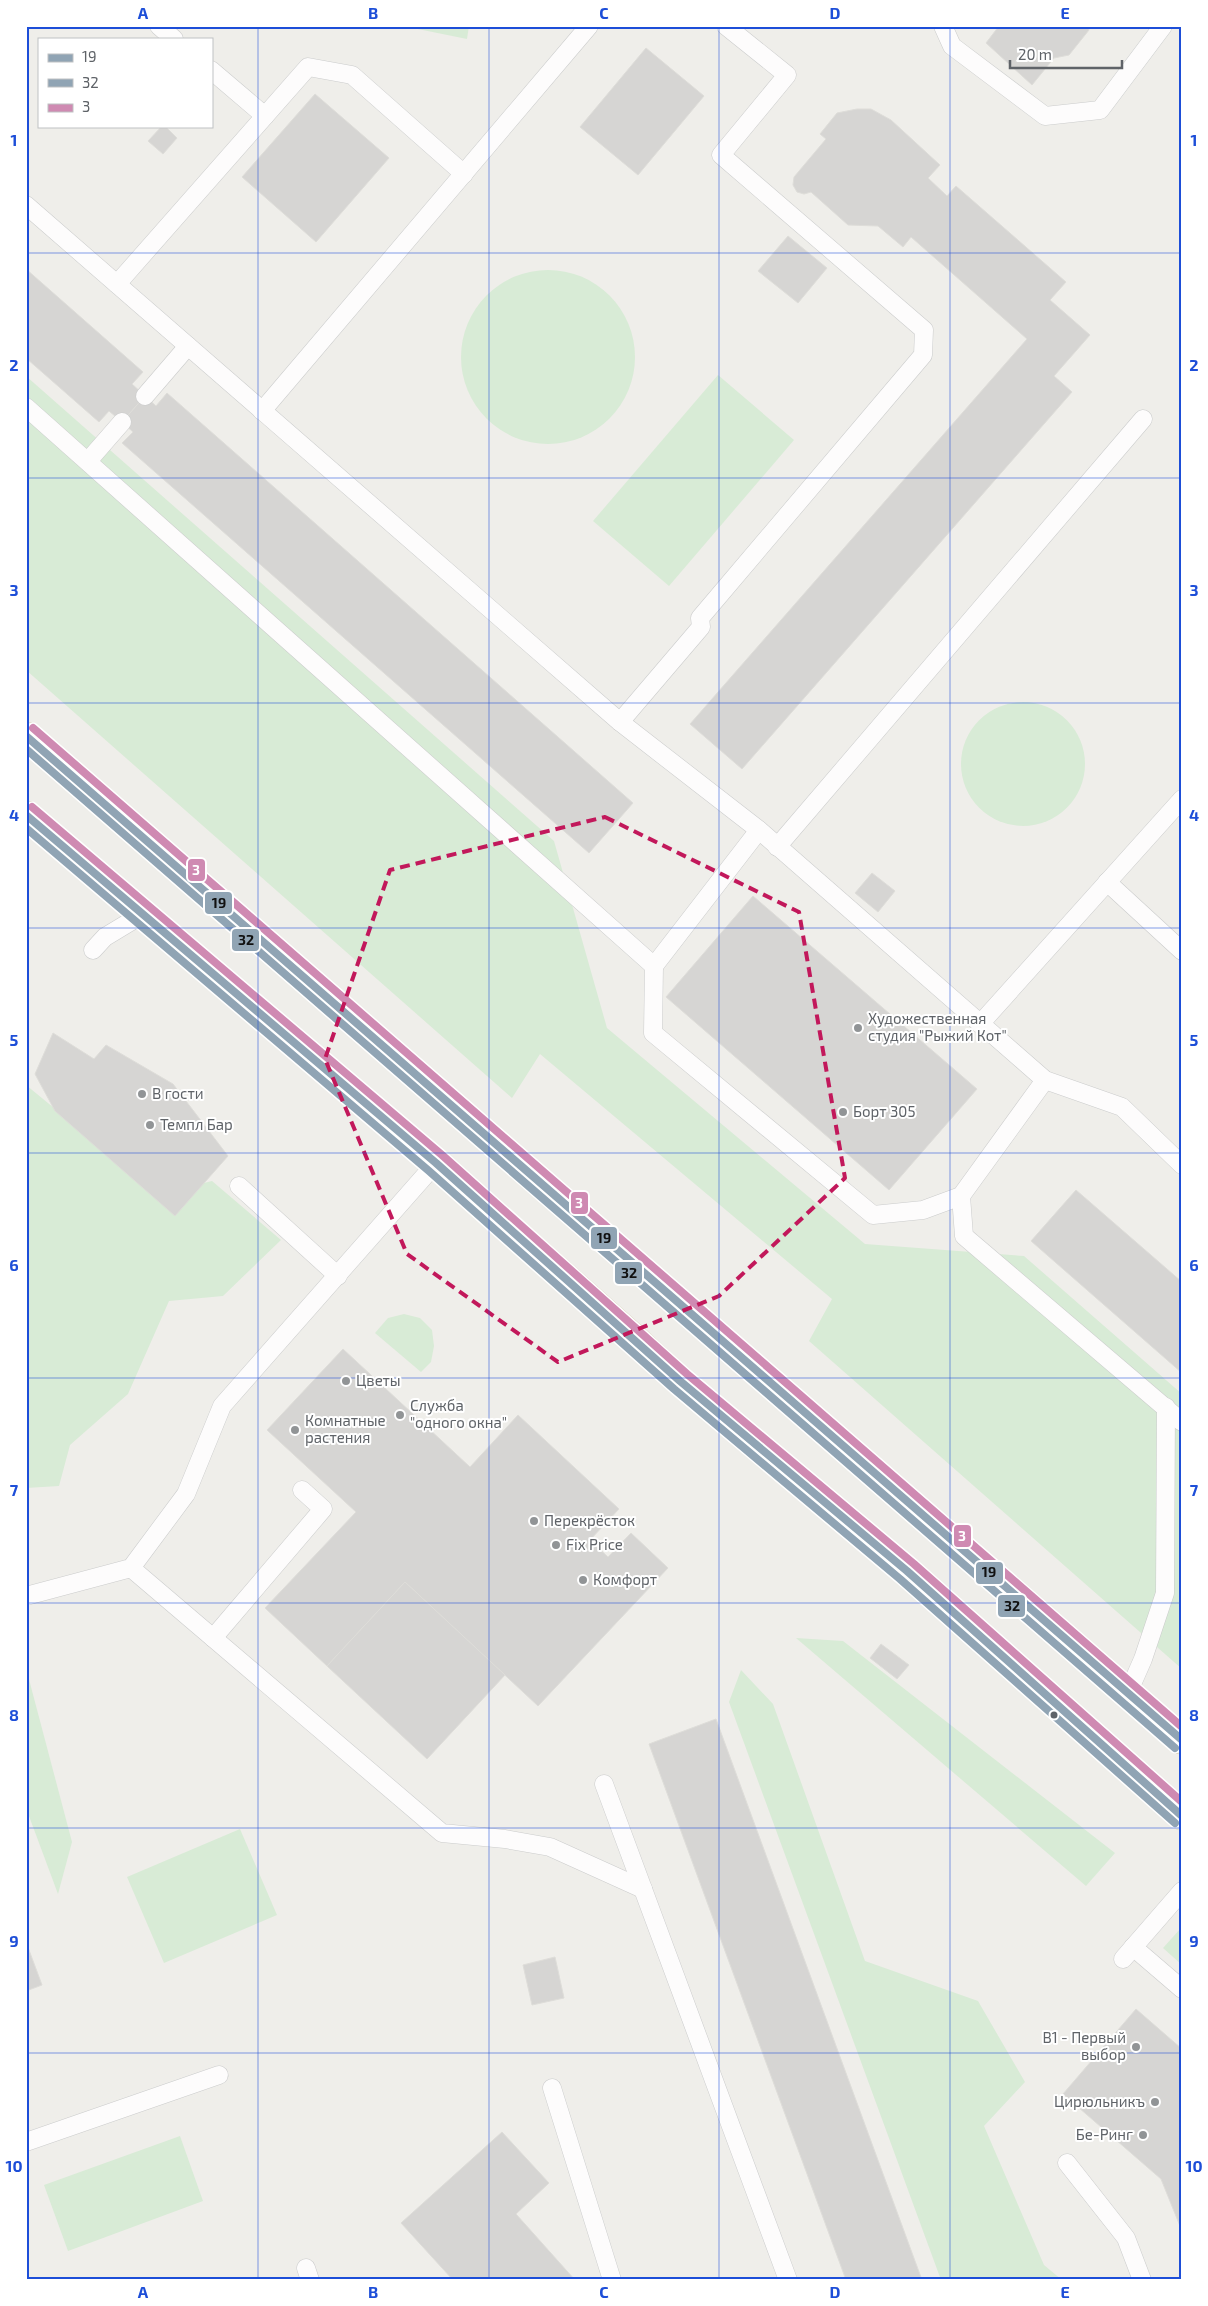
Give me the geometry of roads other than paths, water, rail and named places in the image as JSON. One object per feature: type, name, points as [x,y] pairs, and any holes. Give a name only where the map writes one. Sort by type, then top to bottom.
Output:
[{"type":"main road","points":[[26,736],[1182,1740]]},
{"type":"main road","points":[[26,814],[436,1163],[628,1332],[680,1381],[907,1571],[1182,1816]]},
{"type":"lane","points":[[159,26],[173,38]]},
{"type":"lane","points":[[262,411],[589,26]]},
{"type":"lane","points":[[620,722],[700,627],[700,618],[923,355],[924,330],[721,156],[787,75],[726,26]]},
{"type":"lane","points":[[943,26],[952,46],[1045,116],[1100,110],[1163,26]]},
{"type":"lane","points":[[117,284],[308,67],[352,75],[464,174]]},
{"type":"lane","points":[[212,71],[265,116]]},
{"type":"lane","points":[[26,205],[620,722],[759,830],[1045,1080],[1122,1107],[1182,1165]]},
{"type":"lane","points":[[145,396],[188,346]]},
{"type":"lane","points":[[26,407],[654,966]]},
{"type":"lane","points":[[777,847],[1144,418]]},
{"type":"lane","points":[[88,461],[122,422]]},
{"type":"lane","points":[[980,1024],[1182,799]]},
{"type":"lane","points":[[759,830],[654,966],[653,1033],[874,1215],[924,1210],[961,1196],[1045,1080]]},
{"type":"lane","points":[[1107,882],[1182,952]]},
{"type":"lane","points":[[93,950],[105,937],[143,914]]},
{"type":"lane","points":[[26,1596],[131,1568],[186,1494],[222,1406],[436,1163]]},
{"type":"lane","points":[[239,1186],[338,1276]]},
{"type":"lane","points":[[961,1196],[964,1236],[1182,1422]]},
{"type":"lane","points":[[1128,1693],[1144,1659],[1165,1593],[1166,1408]]},
{"type":"lane","points":[[213,1638],[323,1509],[302,1490]]},
{"type":"lane","points":[[131,1568],[442,1833],[550,1847],[643,1889]]},
{"type":"lane","points":[[604,1784],[788,2280]]},
{"type":"lane","points":[[1182,1891],[1128,1953],[1182,1989]]},
{"type":"lane","points":[[26,2142],[219,2075]]},
{"type":"lane","points":[[552,2088],[612,2280]]},
{"type":"lane","points":[[1067,2163],[1126,2238],[1142,2280]]},
{"type":"place","name":"Художественная студия \"Рыжий Кот\"","points":[[858,1028]]},
{"type":"place","name":"В гости","points":[[142,1094]]},
{"type":"place","name":"Борт 305","points":[[843,1112]]},
{"type":"place","name":"Темпл Бар","points":[[150,1125]]},
{"type":"place","name":"Цветы","points":[[346,1381]]},
{"type":"place","name":"Служба \"одного окна\"","points":[[400,1415]]},
{"type":"place","name":"Комнатные растения","points":[[295,1430]]},
{"type":"place","name":"Перекрёсток","points":[[534,1521]]},
{"type":"place","name":"Fix Price","points":[[556,1545]]},
{"type":"place","name":"Комфорт","points":[[583,1580]]},
{"type":"place","name":"В1 - Первый выбор","points":[[1136,2047]]},
{"type":"place","name":"Цирюльникъ","points":[[1155,2102]]},
{"type":"place","name":"Бе-Ринг","points":[[1143,2135]]}]
